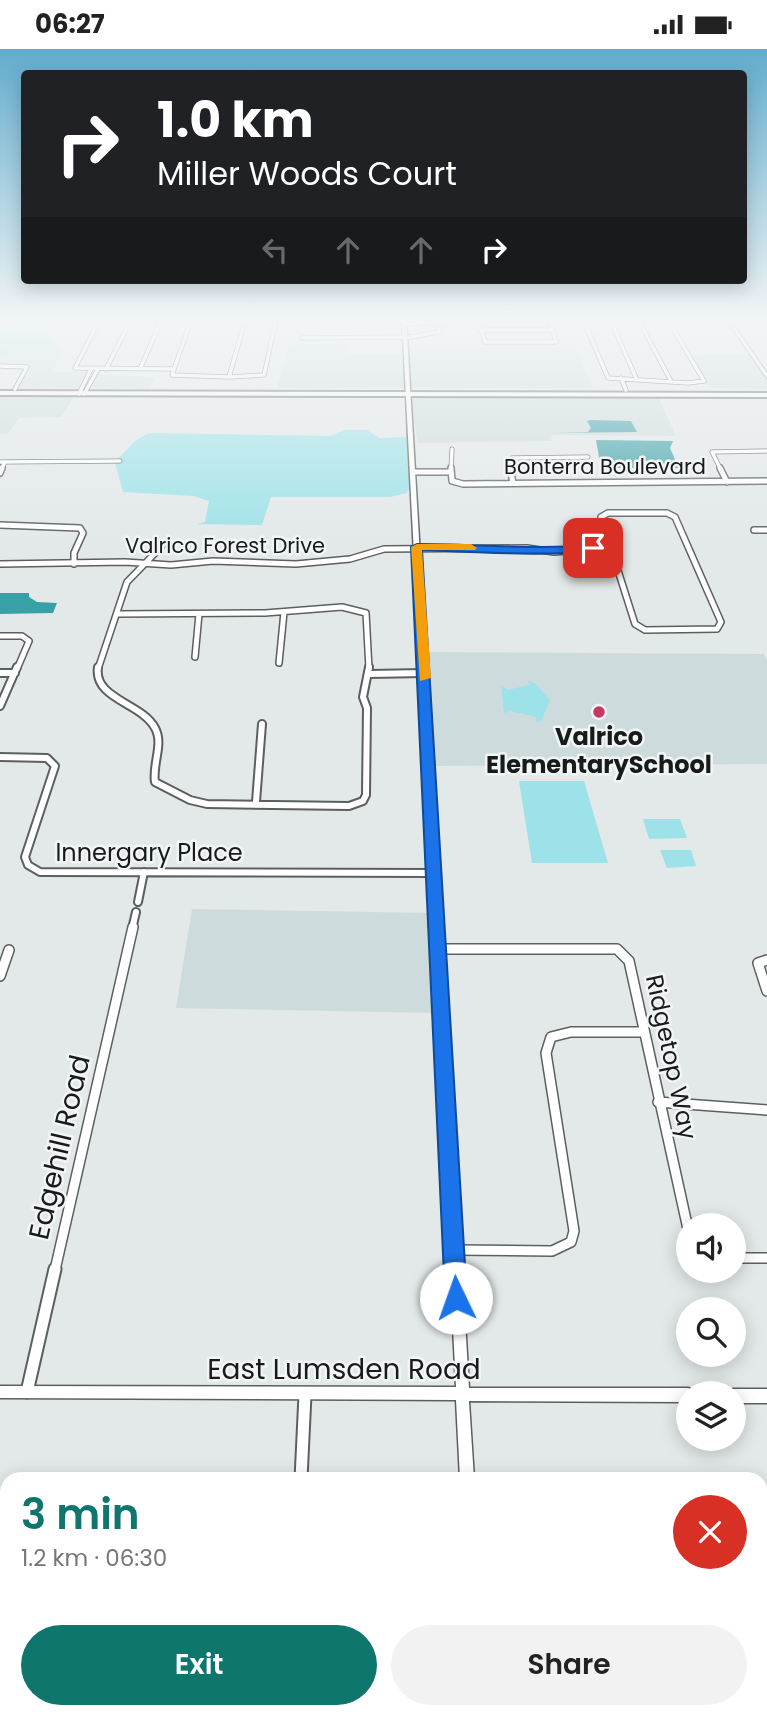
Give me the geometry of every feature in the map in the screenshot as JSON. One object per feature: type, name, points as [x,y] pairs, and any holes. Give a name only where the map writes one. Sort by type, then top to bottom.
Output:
[{"type":"street","points":[[407,396],[425,673],[467,1472]]},
{"type":"street","points":[[451,472],[452,449]]},
{"type":"street","points":[[727,482],[712,452],[767,451]]},
{"type":"street","points":[[513,483],[509,462],[512,458],[588,457]]},
{"type":"street","points":[[0,473],[3,462],[120,461]]},
{"type":"street","name":"Bonterra Boulevard","points":[[413,473],[451,472]]},
{"type":"street","name":"Bonterra Boulevard","points":[[413,473],[451,472]]},
{"type":"street","name":"Bonterra Boulevard","points":[[451,472],[452,481],[459,483],[767,481]]},
{"type":"street","points":[[608,513],[667,513],[676,517],[721,622],[717,629],[645,630],[635,624],[609,548],[601,517],[608,513]]},
{"type":"street","points":[[0,525],[80,528],[83,533],[74,553],[74,564]]},
{"type":"street","points":[[754,530],[767,530]]},
{"type":"street","points":[[117,614],[199,614],[342,607],[366,613],[369,674],[363,697],[367,708],[366,795],[363,801],[349,806],[256,802],[207,804],[190,800],[155,782],[153,774],[159,739],[153,725],[106,688],[97,677],[127,582],[149,563],[162,546]]},
{"type":"street","name":"Valrico Forest Drive","points":[[0,564],[184,564],[213,561],[296,564],[350,559],[384,548],[527,548],[554,552],[609,548]]},
{"type":"street","points":[[279,663],[284,611]]},
{"type":"street","points":[[195,657],[199,614]]},
{"type":"street","points":[[0,636],[22,636],[29,641],[0,706]]},
{"type":"street","points":[[0,673],[15,673]]},
{"type":"street","points":[[369,674],[425,673]]},
{"type":"street","points":[[256,802],[262,725]]},
{"type":"street","name":"Innergary Place","points":[[0,757],[47,758],[55,766],[25,857],[28,865],[40,872],[434,873]]},
{"type":"street","name":"Edgehill Road","points":[[27,1392],[144,872]]},
{"type":"street","name":"Ridgetop Way","points":[[438,949],[617,949],[629,961],[684,1213]]},
{"type":"street","points":[[0,976],[9,950]]},
{"type":"street","points":[[767,960],[758,964],[767,991]]},
{"type":"street","points":[[454,1250],[552,1251],[571,1242],[574,1230],[546,1052],[548,1045],[551,1037],[571,1032],[643,1032]]},
{"type":"street","points":[[658,1102],[767,1109]]},
{"type":"street","points":[[746,1258],[767,1258]]},
{"type":"street","name":"East Lumsden Road","points":[[0,1392],[676,1395]]},
{"type":"street","points":[[300,1472],[305,1395]]},
{"type":"street","points":[[746,1396],[767,1396]]},
{"type":"shaded area","points":[[0,396],[73,398],[61,417],[19,418],[7,434],[0,434]]},
{"type":"shaded area","points":[[658,396],[676,436],[552,435],[551,441],[418,443],[411,403],[412,398]]},
{"type":"shaded area","points":[[587,421],[631,421],[637,432],[552,433],[588,432],[591,428]]},
{"type":"shaded area","points":[[344,430],[367,430],[379,438],[410,437],[411,487],[406,493],[390,497],[271,497],[262,525],[197,524],[205,522],[209,501],[194,496],[123,492],[115,463],[122,461],[116,461],[136,440],[149,433],[330,436]]},
{"type":"shaded area","points":[[596,440],[673,441],[670,448],[679,468],[601,468]]},
{"type":"shaded area","points":[[0,593],[29,593],[29,597],[37,602],[57,603],[53,613],[0,614]]},
{"type":"shaded area","name":"Valrico ElementarySchool","points":[[426,652],[764,654],[767,661],[767,764],[435,766]]},
{"type":"shaded area","points":[[527,680],[536,684],[550,700],[541,721],[536,723],[536,717],[510,711],[504,713],[501,685],[507,690],[530,685]]},
{"type":"shaded area","points":[[519,781],[584,781],[608,863],[532,863]]},
{"type":"shaded area","points":[[643,819],[680,819],[687,838],[649,839]]},
{"type":"shaded area","points":[[660,850],[691,850],[696,866],[667,868]]},
{"type":"shaded area","points":[[192,909],[431,913],[437,1013],[176,1008]]},
{"type":"slow traffic","points":[[425,678],[417,547],[471,548]]},
{"type":"place","name":"Valrico ElementarySchool","points":[[599,712]]},
{"type":"route","points":[[456,1298],[417,547],[527,548],[554,552],[593,548]]}]
